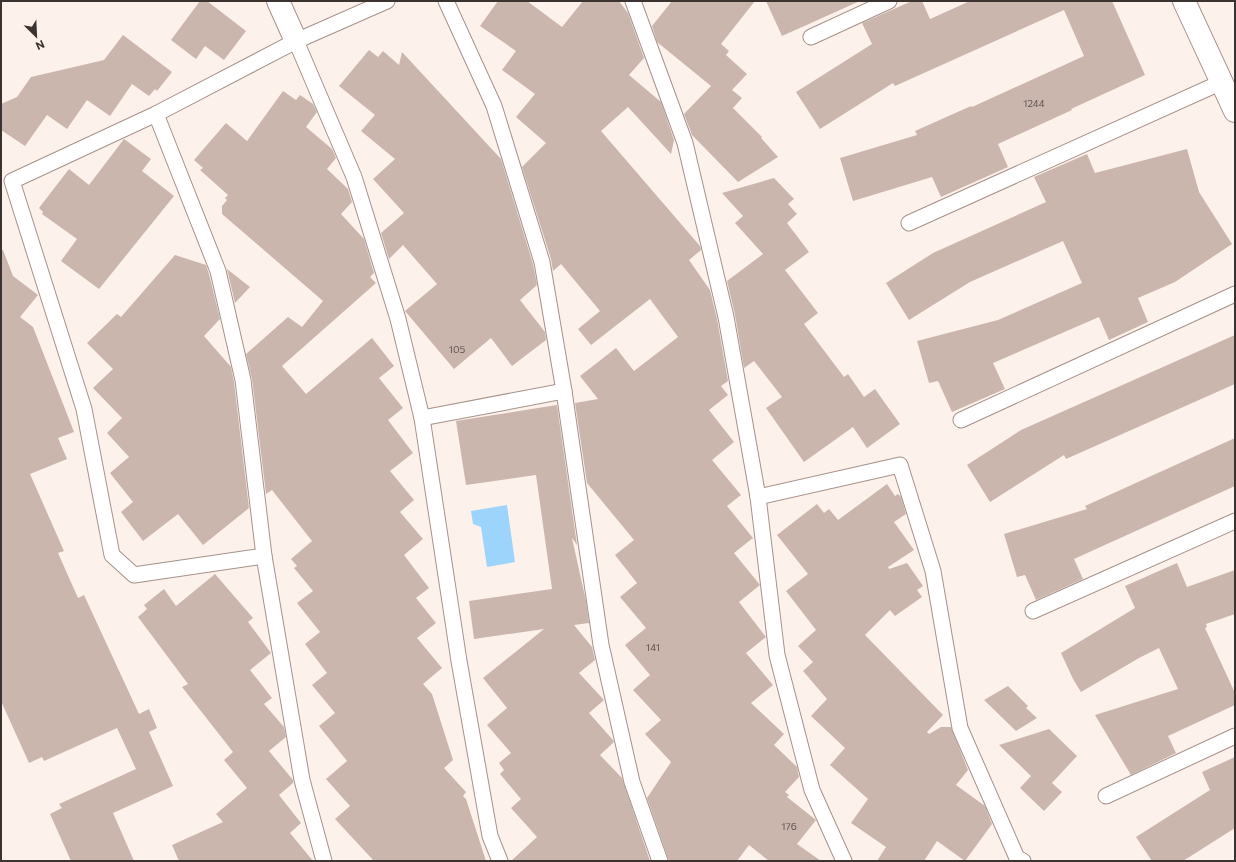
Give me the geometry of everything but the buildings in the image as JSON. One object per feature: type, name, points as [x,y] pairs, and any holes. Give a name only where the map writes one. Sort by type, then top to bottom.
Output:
[{"type":"street","points":[[278,1],[296,41]]},
{"type":"street","points":[[1184,1],[1235,111]]},
{"type":"lane","points":[[264,556],[134,575],[112,555],[84,409],[12,181],[156,114],[296,41],[388,1]]},
{"type":"lane","points":[[446,1],[494,106],[542,262],[564,391],[601,645],[632,782],[660,861]]},
{"type":"lane","points":[[633,1],[685,143],[726,317],[758,497],[777,656],[812,790],[844,861]]},
{"type":"lane","points":[[811,36],[889,1]]},
{"type":"lane","points":[[296,41],[354,176],[398,319],[422,418],[459,661],[490,836],[500,861]]},
{"type":"lane","points":[[909,223],[1222,82]]},
{"type":"lane","points":[[156,114],[218,271],[243,380],[264,556],[302,780],[324,861]]},
{"type":"lane","points":[[961,420],[1235,294]]},
{"type":"lane","points":[[422,418],[564,391]]},
{"type":"lane","points":[[758,497],[900,465],[933,571],[960,728],[1017,860]]},
{"type":"lane","points":[[1033,611],[1235,521]]},
{"type":"lane","points":[[1106,796],[1235,736]]},
{"type":"water","points":[[507,505],[515,562],[487,567],[481,527],[473,524],[471,511]]}]
